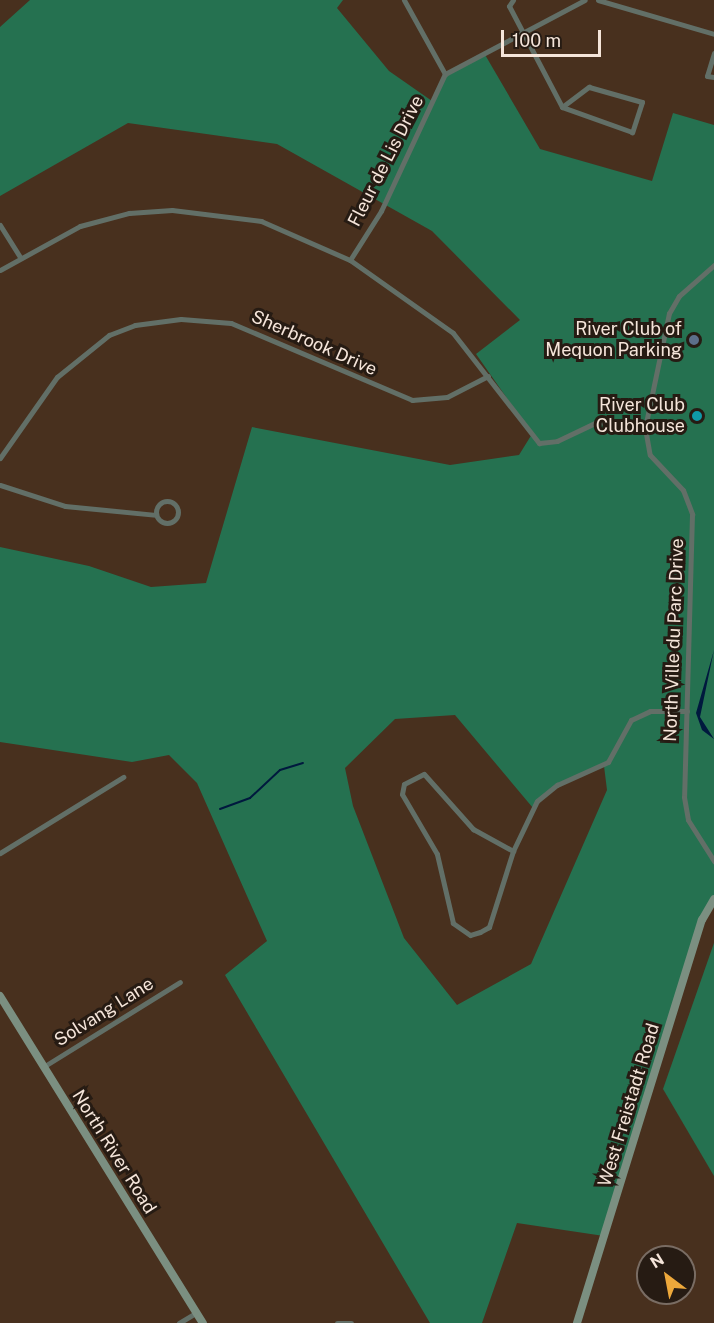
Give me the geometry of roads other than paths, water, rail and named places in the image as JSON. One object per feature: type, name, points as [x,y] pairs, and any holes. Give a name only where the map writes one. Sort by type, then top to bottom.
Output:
[{"type":"street","points":[[404,0],[445,74],[585,0]]},
{"type":"street","points":[[513,0],[509,6],[562,107],[632,132],[642,102],[589,87],[562,107]]},
{"type":"street","points":[[598,0],[714,34]]},
{"type":"street","points":[[714,53],[707,76],[714,77]]},
{"type":"street","name":"Fleur de Lis Drive","points":[[351,260],[381,211],[445,74]]},
{"type":"street","points":[[0,270],[80,226],[129,213],[172,210],[261,221],[351,260],[453,333],[539,443],[557,441],[597,422],[645,428],[669,313],[679,296],[714,265]]},
{"type":"street","points":[[0,225],[20,257]]},
{"type":"street","name":"Sherbrook Drive","points":[[0,458],[57,377],[110,335],[135,325],[182,319],[231,323],[412,400],[447,397],[488,376]]},
{"type":"street","name":"North Ville du Parc Drive","points":[[645,428],[650,455],[683,490],[693,514],[685,813],[714,861]]},
{"type":"street","points":[[0,485],[65,506],[156,515],[168,524],[178,510],[164,501],[156,515]]},
{"type":"street","points":[[513,851],[473,829],[435,781],[424,774],[404,784],[407,805],[432,842],[445,874],[459,931],[470,935],[489,927],[513,851],[537,801],[557,785],[609,762],[631,720],[650,711],[687,711]]},
{"type":"street","points":[[0,853],[123,777]]},
{"type":"street","name":"West Freistadt Road","points":[[577,1323],[699,931],[714,899]]},
{"type":"street","name":"Solvang Lane","points":[[43,1067],[180,982]]},
{"type":"street","name":"North River Road","points":[[0,996],[203,1323]]},
{"type":"street","points":[[179,1323],[196,1312]]},
{"type":"street","points":[[337,1323],[351,1323]]},
{"type":"water","points":[[714,650],[700,717],[714,739],[702,730],[696,713]]},
{"type":"waterway","points":[[220,809],[250,798],[280,770],[303,763]]},
{"type":"place","name":"River Club of Mequon Parking","points":[[694,340]]},
{"type":"place","name":"River Club Clubhouse","points":[[697,416]]}]
